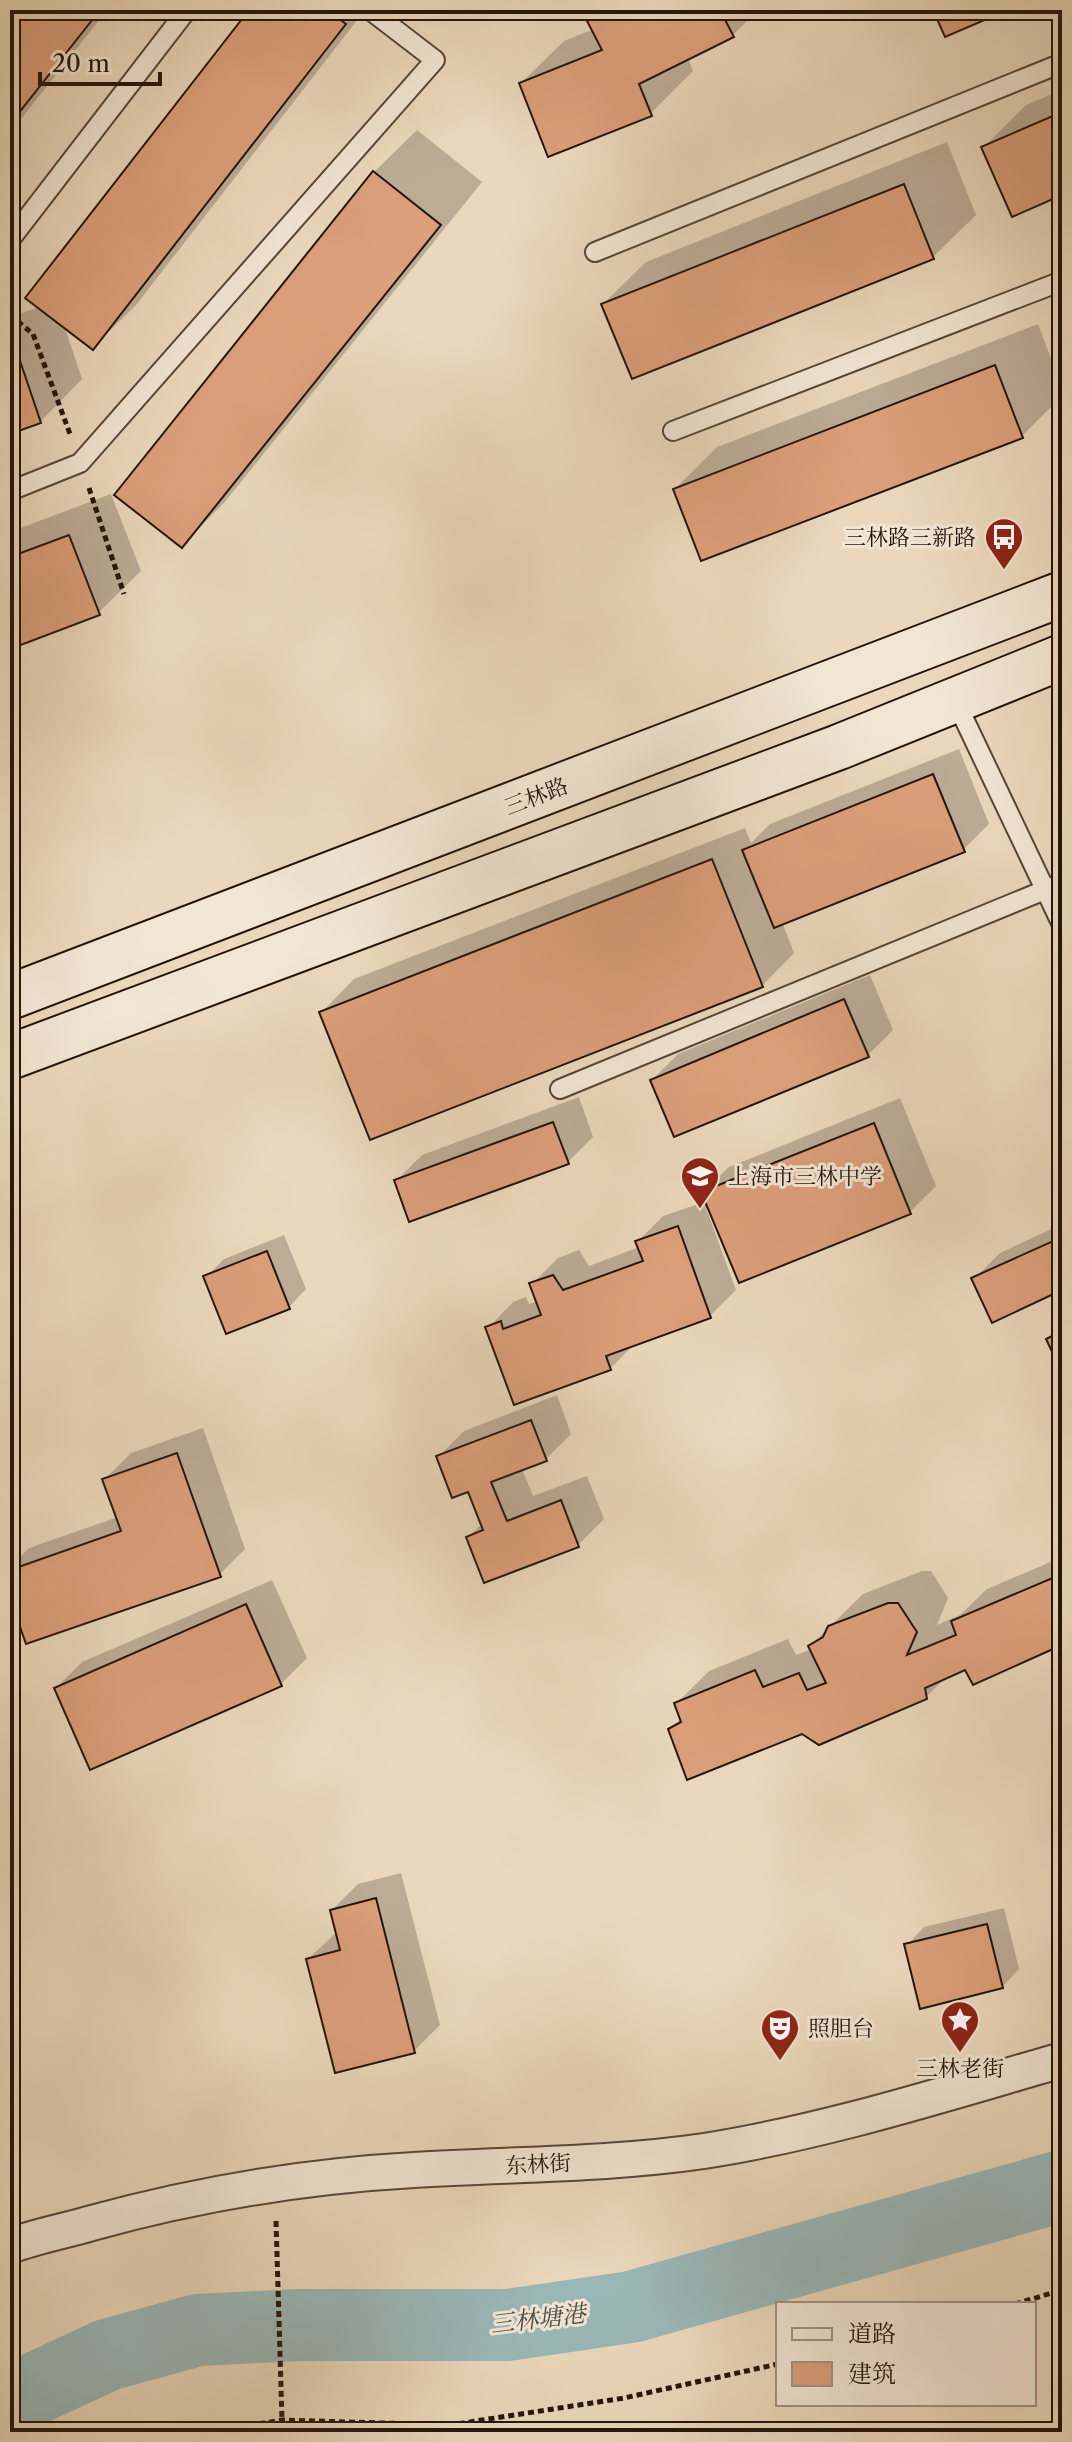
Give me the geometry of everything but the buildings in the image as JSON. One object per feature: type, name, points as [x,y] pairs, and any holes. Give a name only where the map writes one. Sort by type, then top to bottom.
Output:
[{"type":"main road","name":"三林路","points":[[10,997],[1062,594]]},
{"type":"main road","points":[[10,1057],[795,764],[1062,657]]},
{"type":"street","name":"东林街","points":[[10,2246],[154,2206],[275,2184],[411,2170],[597,2161],[703,2151],[904,2106],[1062,2060]]},
{"type":"lane","points":[[10,240],[187,10]]},
{"type":"lane","points":[[10,491],[80,463],[435,60],[370,10]]},
{"type":"lane","points":[[595,252],[1062,63]]},
{"type":"lane","points":[[673,431],[1062,281]]},
{"type":"lane","points":[[955,700],[1054,886],[1062,925]]},
{"type":"lane","points":[[560,1089],[1054,886]]},
{"type":"path","points":[[275,2184],[282,2420]]},
{"type":"path","points":[[1022,2302],[1062,2290]]},
{"type":"path","points":[[210,2432],[282,2420],[450,2425],[624,2398],[776,2364]]},
{"type":"waterway","name":"三林塘港","points":[[10,2400],[107,2355],[198,2330],[299,2325],[508,2325],[631,2307],[1062,2186]]},
{"type":"place","name":"三林路三新路","points":[[1004,571]]},
{"type":"place","name":"上海市三林中学","points":[[700,1210]]},
{"type":"place","name":"三林老街","points":[[960,2054]]},
{"type":"place","name":"照胆台","points":[[780,2062]]}]
